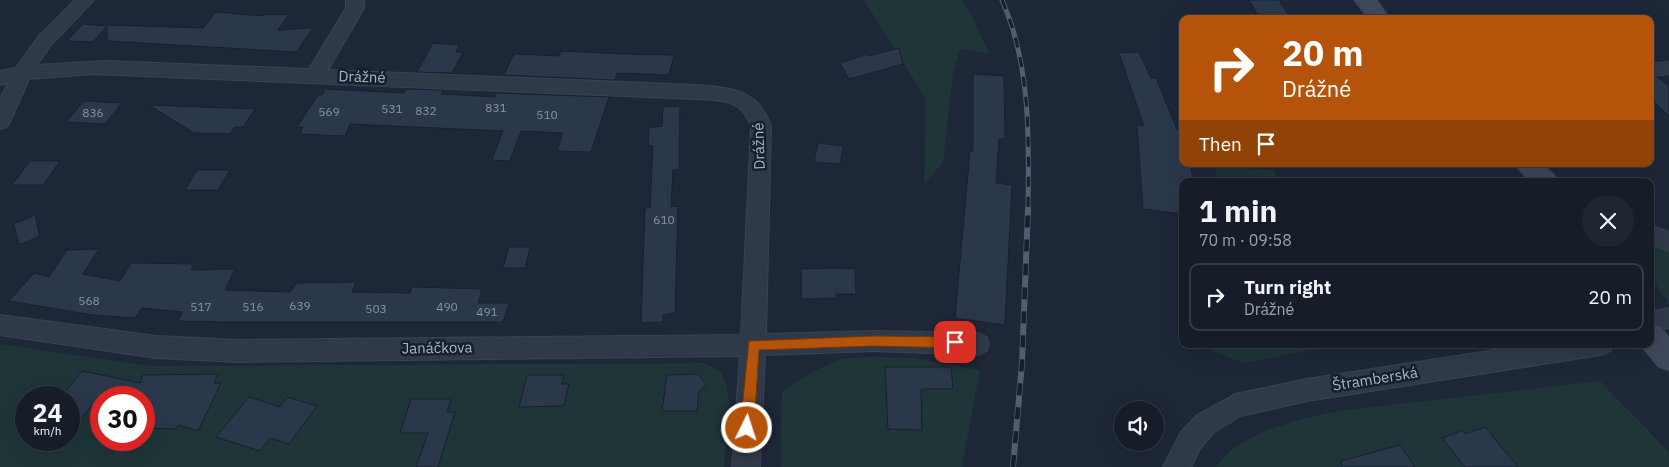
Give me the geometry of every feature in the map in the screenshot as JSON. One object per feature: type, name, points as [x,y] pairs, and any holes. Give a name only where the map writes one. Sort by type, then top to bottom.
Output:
[{"type":"main road","points":[[1365,0],[1377,15]]},
{"type":"main road","points":[[1531,167],[1542,178]]},
{"type":"main road","points":[[1654,341],[1669,358]]},
{"type":"street","points":[[0,122],[10,98],[32,57],[85,0]]},
{"type":"street","name":"Drážné","points":[[315,76],[355,8],[355,0]]},
{"type":"street","name":"Drážné","points":[[0,78],[25,72],[75,67],[732,95],[743,100],[756,111],[761,127],[753,345]]},
{"type":"street","points":[[1654,70],[1669,68]]},
{"type":"street","points":[[1654,236],[1669,242]]},
{"type":"street","points":[[1654,321],[1669,318]]},
{"type":"street","name":"Janáčkova","points":[[0,325],[156,347],[238,351],[753,345]]},
{"type":"street","points":[[746,467],[753,345],[874,341],[976,344]]},
{"type":"street","name":"Štramberská","points":[[1177,467],[1190,441],[1205,424],[1236,406],[1307,390],[1575,348]]},
{"type":"green space","points":[[864,0],[961,0],[971,14],[989,53],[960,49],[953,73],[943,163],[924,184],[926,99]]},
{"type":"green space","points":[[1216,167],[1230,167],[1274,170],[1278,178],[1216,178]]},
{"type":"green space","points":[[1654,242],[1669,249],[1669,304],[1654,282]]},
{"type":"green space","points":[[0,344],[150,366],[703,363],[718,370],[724,378],[727,389],[729,416],[724,467],[0,467]]},
{"type":"green space","points":[[1204,348],[1321,348],[1244,363]]},
{"type":"green space","points":[[872,357],[913,358],[980,370],[962,467],[781,467],[782,391],[811,373],[840,359]]},
{"type":"green space","points":[[1600,381],[1669,452],[1669,467],[1216,467],[1240,444],[1257,435],[1312,417],[1345,410]]},
{"type":"building","points":[[1249,0],[1279,0],[1288,15],[1258,15]]},
{"type":"building","points":[[216,12],[264,16],[265,14],[289,15],[278,30],[313,28],[296,52],[107,41],[107,25],[203,28]]},
{"type":"building","points":[[83,24],[107,26],[93,42],[67,41]]},
{"type":"building","points":[[433,43],[459,45],[456,52],[463,52],[452,73],[417,72]]},
{"type":"building","points":[[899,48],[903,64],[849,79],[840,63],[868,54],[869,56]]},
{"type":"building","points":[[561,51],[674,55],[669,75],[617,73],[615,80],[504,75],[514,54],[559,56]]},
{"type":"building","points":[[1139,52],[1151,78],[1156,78],[1177,129],[1179,129],[1179,167],[1191,167],[1193,178],[1179,178],[1179,214],[1143,209],[1137,125],[1144,126],[1119,53]]},
{"type":"building","points":[[973,74],[1004,76],[1005,139],[999,139],[996,183],[1012,185],[1005,325],[955,318],[970,151],[973,151]]},
{"type":"building","points":[[1658,77],[1669,87],[1669,116],[1654,102],[1654,78]]},
{"type":"building","points":[[325,89],[404,93],[407,89],[443,90],[441,94],[495,97],[496,93],[609,97],[591,152],[557,151],[563,133],[521,131],[510,161],[492,160],[503,131],[350,124],[345,136],[300,134],[303,127],[297,127],[318,95],[322,95]]},
{"type":"building","points":[[84,101],[122,103],[105,124],[66,122]]},
{"type":"building","points":[[149,105],[255,109],[243,127],[235,127],[230,134],[194,133]]},
{"type":"building","points":[[680,106],[679,170],[673,170],[671,207],[678,206],[675,313],[663,315],[663,322],[641,323],[645,208],[650,208],[653,146],[648,146],[649,128],[662,126],[663,107]]},
{"type":"building","points":[[818,143],[843,146],[840,164],[814,162]]},
{"type":"building","points":[[30,161],[60,161],[43,185],[12,185]]},
{"type":"building","points":[[197,170],[230,170],[218,190],[185,190]]},
{"type":"building","points":[[35,215],[40,236],[19,245],[14,224]]},
{"type":"building","points":[[509,247],[530,247],[525,268],[503,268]]},
{"type":"building","points":[[99,249],[83,274],[120,281],[131,263],[194,264],[191,270],[235,269],[225,290],[290,292],[297,283],[356,282],[352,292],[410,293],[412,287],[482,289],[478,303],[509,303],[503,322],[224,322],[178,321],[183,312],[142,308],[135,318],[93,315],[9,301],[34,273],[49,277],[67,250]]},
{"type":"building","points":[[801,269],[855,269],[856,294],[836,294],[836,298],[801,299]]},
{"type":"building","points":[[885,367],[951,367],[953,389],[921,389],[922,430],[888,429]]},
{"type":"building","points":[[82,371],[140,383],[143,375],[218,374],[214,383],[221,383],[198,431],[178,425],[176,429],[155,428],[155,386],[90,386],[90,408],[80,419],[80,386],[70,386]]},
{"type":"building","points":[[698,374],[706,385],[699,391],[697,411],[662,411],[667,375]]},
{"type":"building","points":[[527,375],[564,375],[562,384],[569,384],[564,406],[519,407]]},
{"type":"building","points":[[249,397],[280,407],[287,397],[317,406],[289,444],[270,438],[260,451],[216,437]]},
{"type":"building","points":[[411,399],[451,399],[447,412],[455,412],[438,467],[416,467],[428,433],[400,433]]},
{"type":"building","points":[[1485,427],[1518,467],[1465,467],[1442,438],[1463,430],[1465,434]]},
{"type":"building","points":[[1400,445],[1415,467],[1342,467],[1341,461]]},
{"type":"railway","points":[[1002,0],[1011,25],[1023,77],[1028,130],[1028,209]]},
{"type":"railway","points":[[1013,467],[1022,363],[1028,209]]},
{"type":"route","points":[[747,428],[753,345],[874,341],[955,342]]}]
